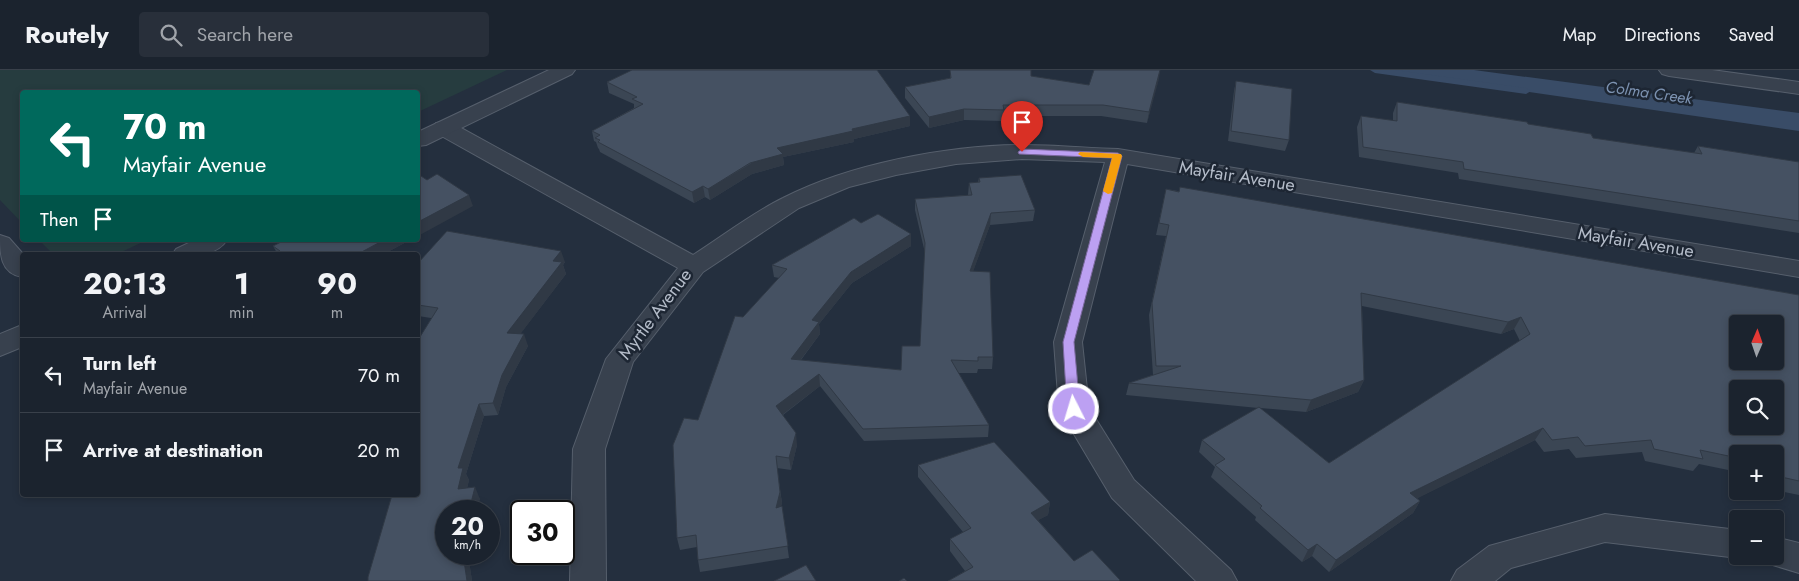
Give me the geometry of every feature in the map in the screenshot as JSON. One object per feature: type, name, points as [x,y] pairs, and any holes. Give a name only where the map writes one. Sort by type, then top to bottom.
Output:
[{"type":"street","points":[[420,139],[565,70]]},
{"type":"street","points":[[1669,70],[1799,88]]},
{"type":"street","name":"Myrtle Avenue","points":[[444,128],[694,266],[620,359],[589,449],[588,581]]},
{"type":"street","name":"Mayfair Avenue","points":[[694,266],[791,203],[841,182],[894,168],[956,156],[1022,152],[1118,156],[1799,269]]},
{"type":"street","points":[[1118,156],[1068,342],[1074,409],[1123,489],[1219,581]]},
{"type":"street","points":[[191,252],[211,242]]},
{"type":"street","points":[[0,243],[20,267]]},
{"type":"street","points":[[0,346],[20,336]]},
{"type":"street","points":[[1469,581],[1501,556],[1605,528],[1729,543]]},
{"type":"street","points":[[1784,554],[1799,558]]},
{"type":"green space","points":[[0,70],[507,70],[420,111],[420,90],[20,90],[20,221],[0,200]]},
{"type":"green space","points":[[41,242],[143,242],[121,252],[51,252]]},
{"type":"water","points":[[1376,70],[1474,70],[1799,113],[1799,131]]},
{"type":"building","points":[[632,70],[877,70],[910,116],[777,148],[783,154],[750,163],[708,189],[703,186],[692,192],[598,142],[600,140],[595,138],[600,135],[592,131],[643,104],[632,99],[637,97],[607,82]]},
{"type":"building","points":[[950,70],[1031,70],[1031,76],[1089,85],[1094,70],[1160,70],[1149,112],[1103,105],[1003,105],[1004,110],[964,109],[929,117],[905,87],[951,78]]},
{"type":"building","points":[[1236,81],[1292,89],[1289,140],[1231,131]]},
{"type":"building","points":[[1397,102],[1527,122],[1528,124],[1591,134],[1593,138],[1702,154],[1698,146],[1799,162],[1799,221],[1464,169],[1463,162],[1363,147],[1361,116],[1397,121]]},
{"type":"building","points":[[437,174],[469,195],[420,221],[420,175],[427,180]]},
{"type":"building","points":[[1021,175],[1035,210],[991,213],[970,271],[990,272],[993,357],[978,357],[978,361],[951,360],[989,425],[863,429],[819,374],[776,406],[796,433],[789,458],[776,456],[780,492],[776,508],[782,506],[788,546],[698,560],[696,535],[677,538],[673,445],[684,418],[698,420],[735,316],[743,317],[787,269],[772,265],[854,218],[861,223],[878,214],[911,234],[851,272],[812,320],[819,322],[791,359],[901,370],[902,346],[920,346],[925,243],[915,199],[972,195],[969,183],[980,182],[979,178]]},
{"type":"building","points":[[1180,187],[1799,295],[1799,481],[1784,478],[1784,445],[1729,445],[1729,456],[1700,450],[1703,459],[1654,449],[1651,440],[1585,446],[1578,437],[1552,440],[1543,428],[1410,493],[1420,501],[1336,560],[1317,544],[1308,550],[1215,465],[1225,459],[1202,440],[1259,407],[1329,463],[1530,334],[1521,317],[1508,322],[1361,293],[1364,380],[1311,400],[1129,383],[1181,366],[1156,366],[1152,303],[1169,225],[1159,223],[1166,189],[1179,192]]},
{"type":"building","points":[[447,231],[561,251],[553,261],[562,262],[507,333],[524,334],[502,375],[493,403],[479,404],[458,468],[463,468],[458,489],[475,487],[472,500],[435,500],[435,565],[465,565],[467,581],[368,581],[391,497],[420,497],[420,337],[438,308],[420,305],[420,261]]},
{"type":"building","points":[[281,242],[380,242],[362,252],[278,252],[280,251],[273,246]]},
{"type":"building","points":[[994,442],[1050,502],[1031,513],[1074,561],[1092,550],[1119,581],[948,581],[973,567],[950,539],[971,528],[918,465]]},
{"type":"building","points":[[806,565],[816,581],[774,581]]},
{"type":"waterway","name":"Colma Creek","points":[[1375,70],[1526,91]]},
{"type":"slow traffic","points":[[1083,154],[1118,156],[1108,191]]},
{"type":"route","points":[[1022,152],[1118,156],[1068,342],[1074,409]]}]
